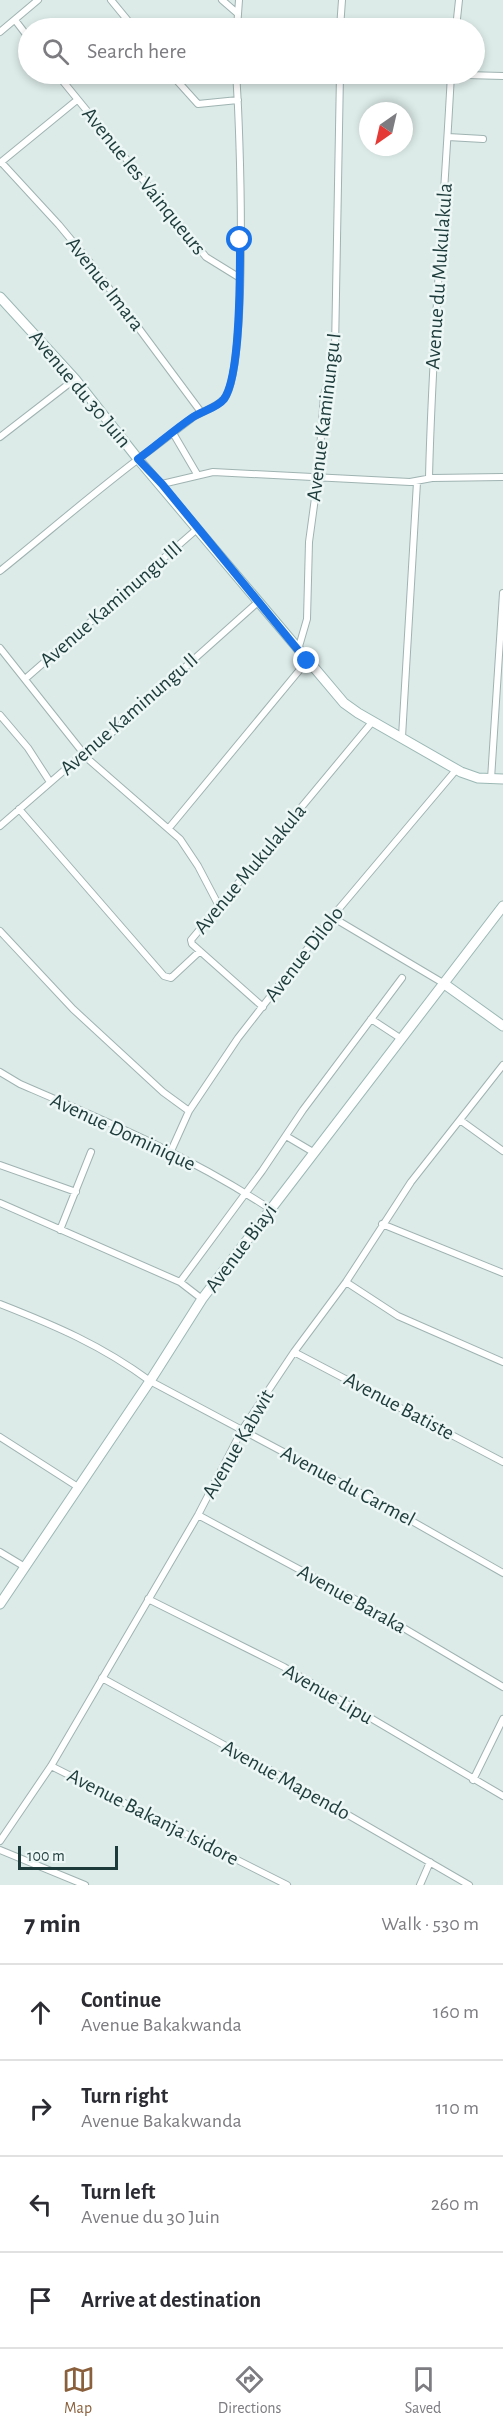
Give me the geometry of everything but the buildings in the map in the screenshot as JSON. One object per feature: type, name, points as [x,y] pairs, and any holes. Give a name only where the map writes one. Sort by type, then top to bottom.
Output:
[{"type":"street","points":[[0,32],[38,0]]},
{"type":"street","points":[[111,0],[126,18]]},
{"type":"street","points":[[222,0],[237,13]]},
{"type":"street","points":[[237,18],[239,0]]},
{"type":"street","points":[[341,18],[342,0]]},
{"type":"street","points":[[457,18],[459,0]]},
{"type":"street","points":[[15,20],[18,24]]},
{"type":"street","points":[[485,75],[503,76]]},
{"type":"street","name":"Avenue les Vainqueurs","points":[[65,84],[206,257],[215,265],[240,278]]},
{"type":"street","points":[[180,84],[198,104],[238,100]]},
{"type":"street","points":[[0,571],[138,459],[201,412],[223,400],[230,384],[237,336],[240,278],[241,175],[237,84]]},
{"type":"street","name":"Avenue Kaminungu I","points":[[298,650],[307,619],[309,542],[318,476],[324,395],[335,349],[334,277],[340,84]]},
{"type":"street","name":"Avenue du Mukulakula","points":[[429,478],[436,294],[451,84]]},
{"type":"street","points":[[0,163],[77,100]]},
{"type":"street","points":[[448,137],[483,139]]},
{"type":"street","name":"Avenue Imara","points":[[0,163],[88,260],[201,412]]},
{"type":"street","name":"Avenue du 30 Juin","points":[[0,297],[75,379],[138,459],[162,484],[197,529],[344,703],[456,770],[473,777],[503,779]]},
{"type":"street","points":[[1,435],[75,379]]},
{"type":"street","points":[[173,433],[197,474]]},
{"type":"street","points":[[162,484],[197,474],[229,472],[417,482],[429,478],[503,477]]},
{"type":"street","points":[[402,737],[417,482]]},
{"type":"street","name":"Avenue Kaminungu III","points":[[25,679],[197,529]]},
{"type":"street","points":[[491,779],[503,593]]},
{"type":"street","name":"Avenue Kaminungu II","points":[[2,821],[108,736],[258,602]]},
{"type":"street","points":[[0,648],[83,754],[169,828],[185,846],[220,908]]},
{"type":"street","points":[[169,828],[307,661]]},
{"type":"street","points":[[0,715],[28,748],[50,782]]},
{"type":"street","name":"Avenue Mukulakula","points":[[263,1007],[191,943],[191,940],[220,908],[373,721]]},
{"type":"street","name":"Avenue Dilolo","points":[[171,1151],[189,1111],[218,1066],[332,916],[456,770]]},
{"type":"street","points":[[19,809],[164,976],[171,978],[180,972],[200,951]]},
{"type":"street","name":"Avenue Biayi","points":[[0,1604],[150,1381],[202,1299],[503,906]]},
{"type":"street","points":[[332,916],[443,983],[503,1026]]},
{"type":"street","points":[[0,931],[73,1009],[163,1092],[189,1111]]},
{"type":"street","points":[[180,1282],[402,978]]},
{"type":"street","points":[[371,1020],[400,1038]]},
{"type":"street","name":"Avenue Kabwit","points":[[0,1841],[51,1766],[198,1515],[242,1430],[294,1352],[346,1282],[422,1166],[503,1065]]},
{"type":"street","name":"Avenue Dominique","points":[[0,1072],[20,1084],[171,1151],[270,1209]]},
{"type":"street","points":[[460,1120],[503,1151]]},
{"type":"street","points":[[286,1136],[313,1152]]},
{"type":"street","points":[[60,1230],[91,1152]]},
{"type":"street","points":[[0,1165],[76,1192]]},
{"type":"street","points":[[0,1203],[180,1282],[202,1299]]},
{"type":"street","points":[[382,1224],[503,1273]]},
{"type":"street","points":[[346,1282],[398,1316],[503,1362]]},
{"type":"street","name":"Avenue du Carmel","points":[[0,1304],[68,1331],[119,1358],[150,1381],[396,1512],[503,1573]]},
{"type":"street","name":"Avenue Batiste","points":[[294,1352],[503,1462]]},
{"type":"street","points":[[0,1437],[78,1487]]},
{"type":"street","name":"Avenue Baraka","points":[[198,1515],[358,1601],[503,1687]]},
{"type":"street","points":[[0,1552],[25,1567]]},
{"type":"street","name":"Avenue Lipu","points":[[148,1599],[284,1667],[503,1796]]},
{"type":"street","name":"Avenue Mapendo","points":[[102,1678],[286,1779],[469,1885]]},
{"type":"street","points":[[473,1780],[503,1719]]},
{"type":"street","name":"Avenue Bakanja Isidore","points":[[51,1766],[287,1885]]},
{"type":"street","points":[[0,1850],[85,1885]]},
{"type":"street","points":[[420,1885],[430,1862]]},
{"type":"route","points":[[240,240],[237,336],[232,378],[226,396],[218,404],[192,418],[138,459],[162,484],[307,661]]}]
